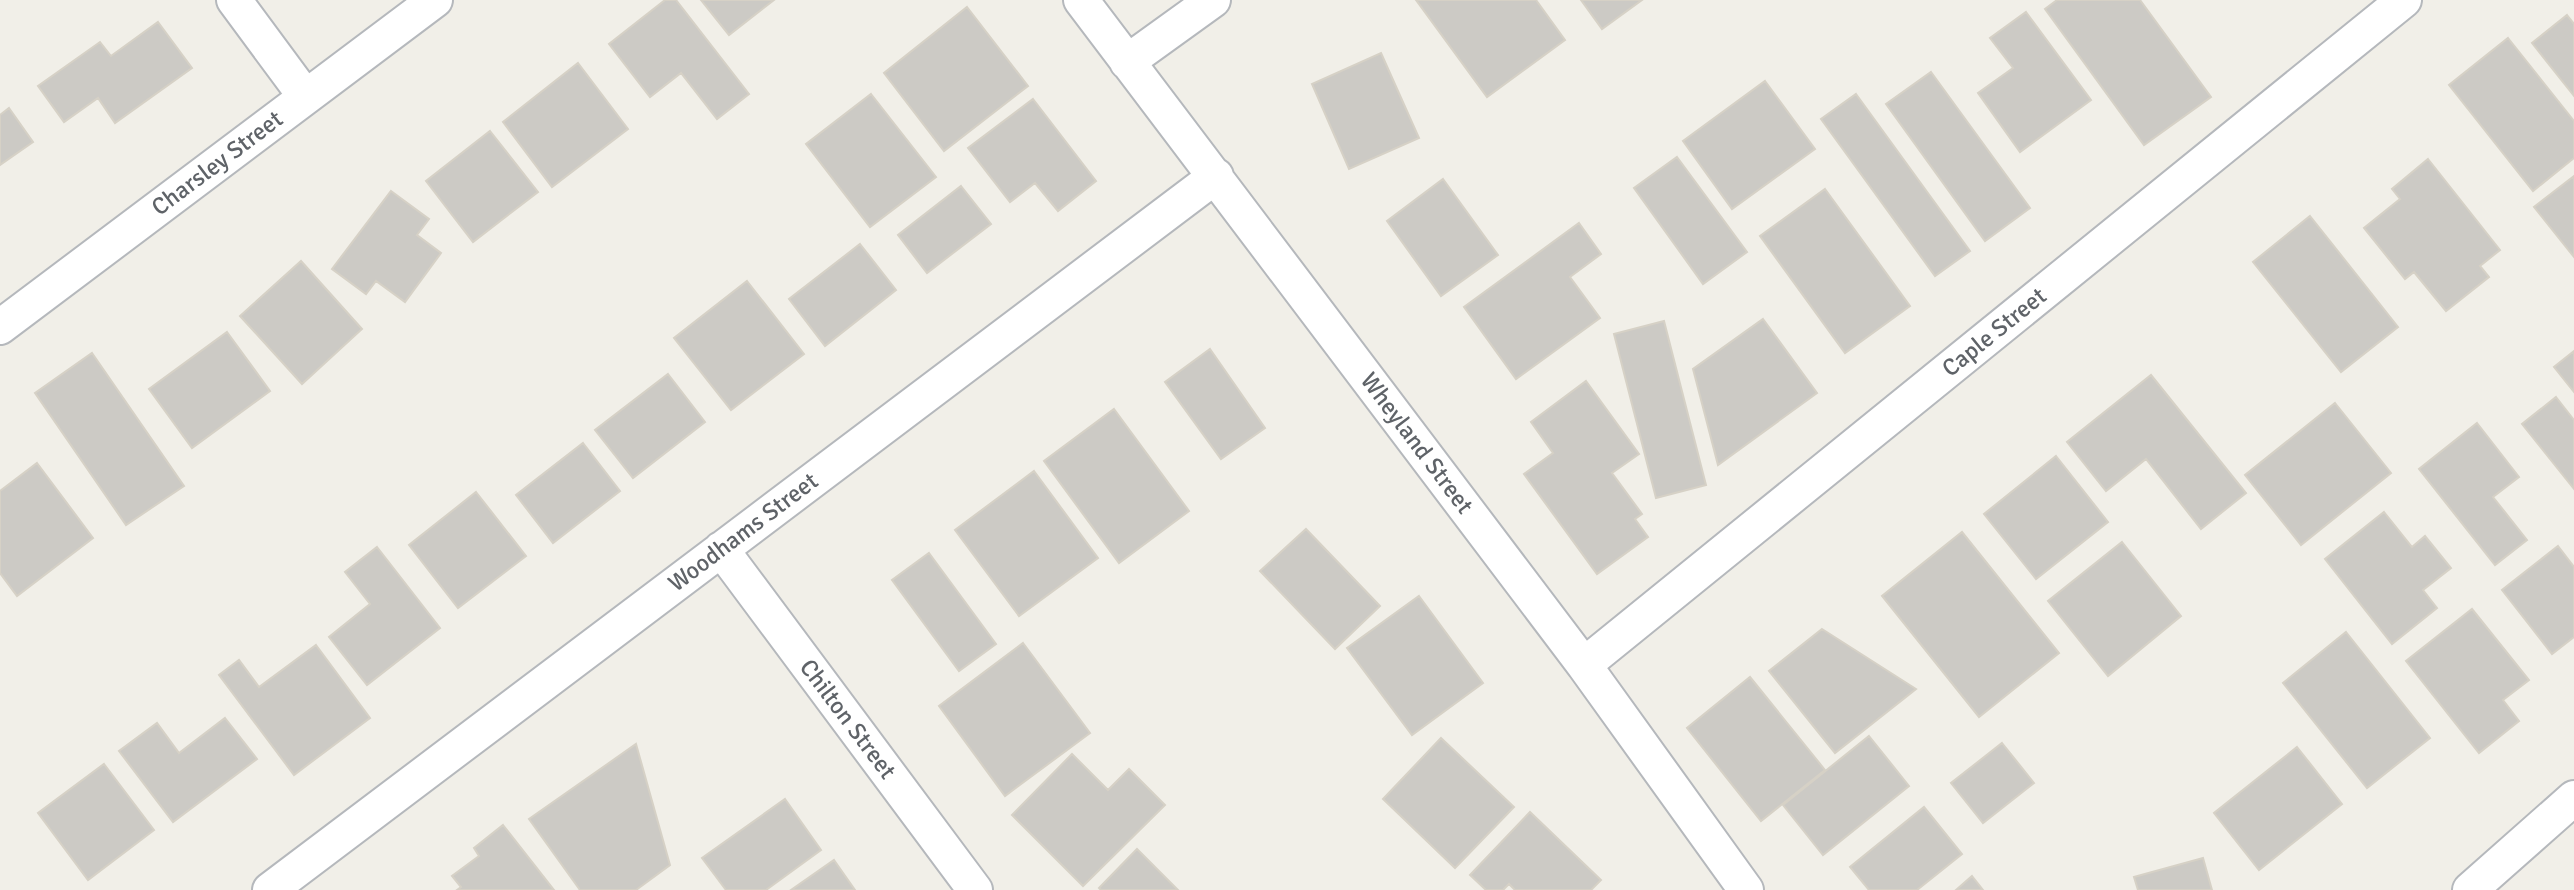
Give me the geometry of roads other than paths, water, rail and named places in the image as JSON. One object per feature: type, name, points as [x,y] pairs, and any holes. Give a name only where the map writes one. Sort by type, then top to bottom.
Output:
[{"type":"street","points":[[234,0],[305,96]]},
{"type":"street","name":"Charsley Street","points":[[0,327],[435,0]]},
{"type":"street","name":"Wheyland Street","points":[[1081,0],[1584,665],[1746,890]]},
{"type":"street","points":[[1127,62],[1213,0]]},
{"type":"street","name":"Caple Street","points":[[1584,665],[2404,0]]},
{"type":"street","name":"Woodhams Street","points":[[270,890],[1216,176]]},
{"type":"street","name":"Chilton Street","points":[[721,549],[975,890]]},
{"type":"street","points":[[2470,890],[2574,798]]}]
